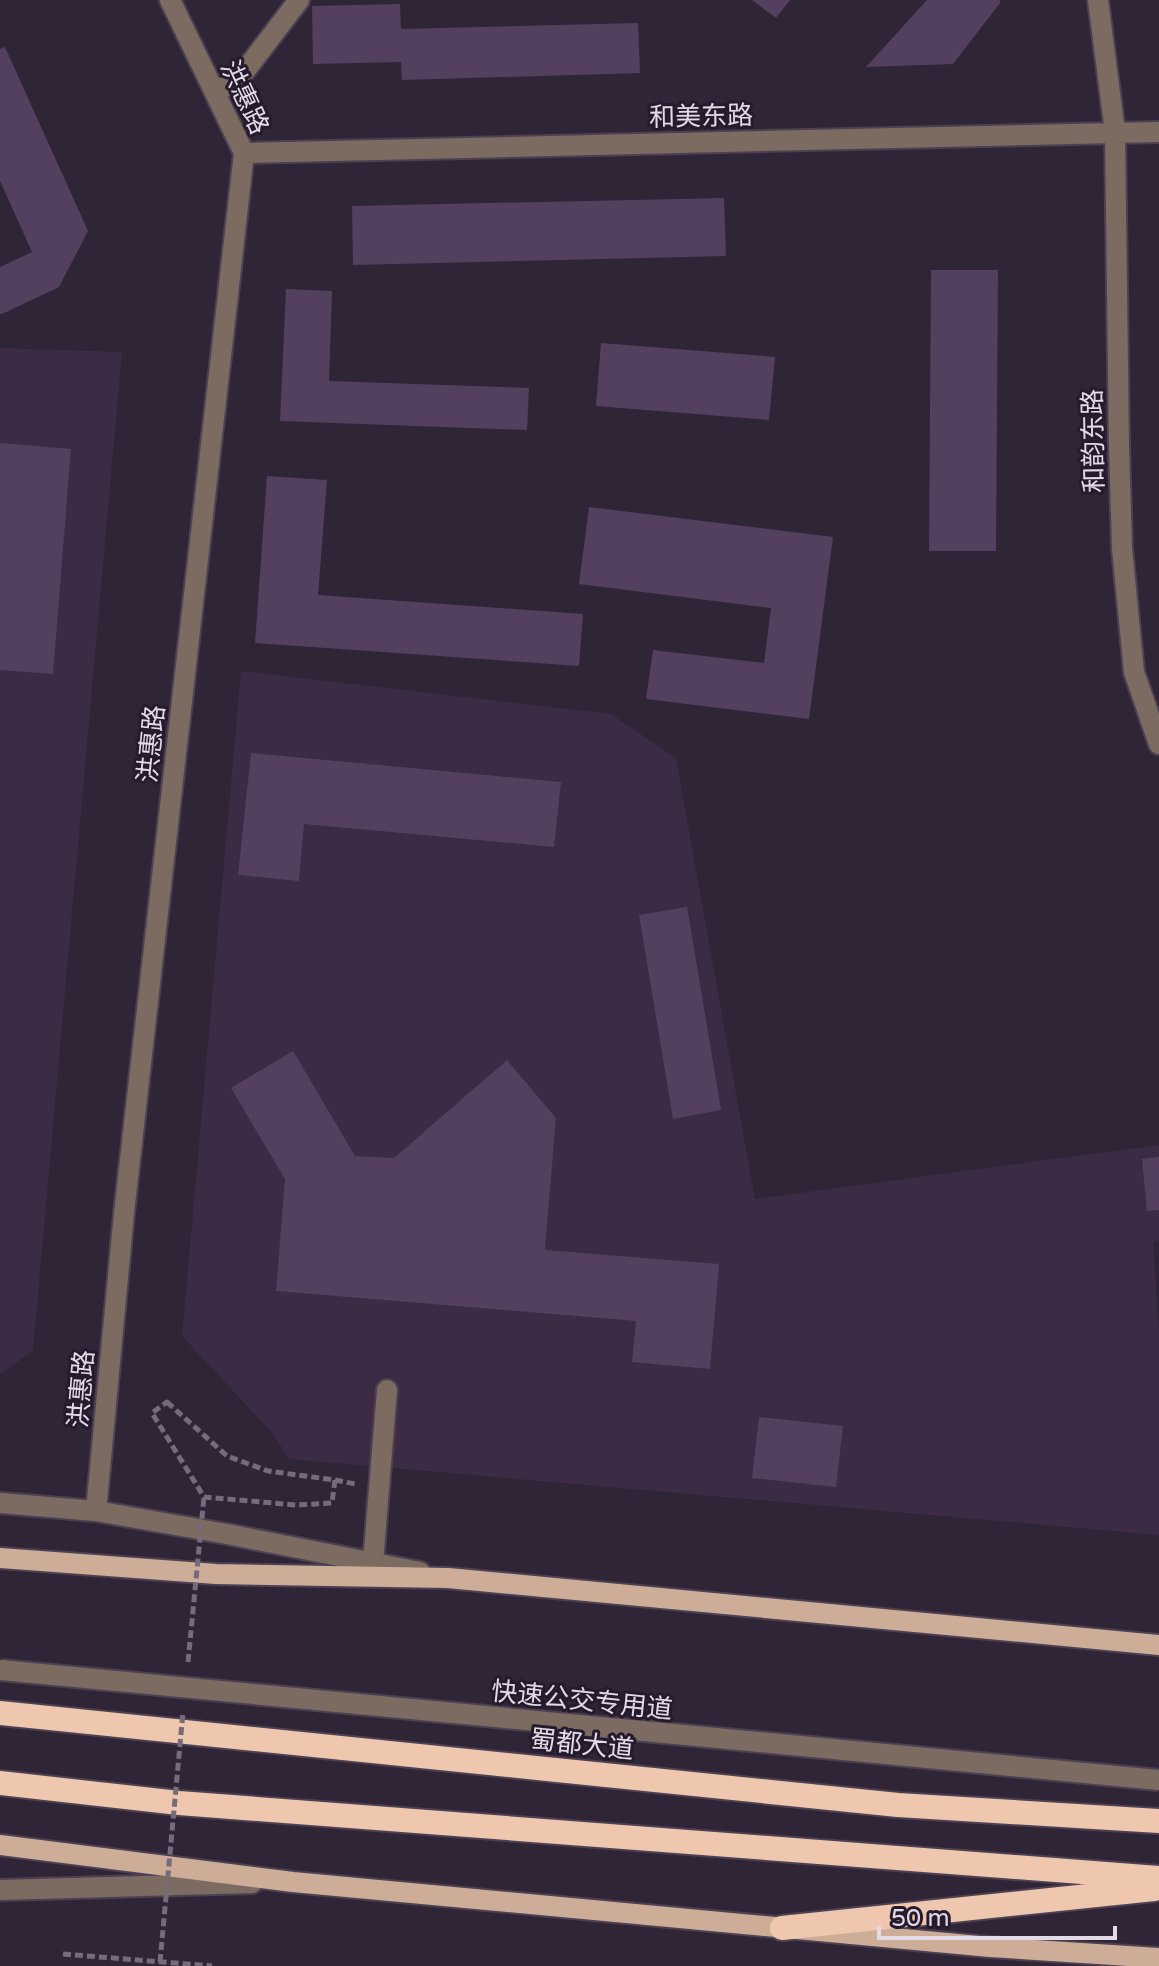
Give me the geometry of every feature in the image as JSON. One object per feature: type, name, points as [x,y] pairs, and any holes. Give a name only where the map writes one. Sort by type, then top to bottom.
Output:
[{"type":"highway","name":"蜀都大道","points":[[0,1713],[898,1805],[1159,1821]]},
{"type":"highway","points":[[0,1783],[195,1804],[1159,1878]]},
{"type":"highway","points":[[782,1928],[1159,1889]]},
{"type":"main road","points":[[0,1558],[216,1574],[448,1578],[1159,1645]]},
{"type":"main road","points":[[0,1845],[293,1882],[990,1947],[1159,1958]]},
{"type":"street","name":"洪惠路","points":[[96,1511],[124,1213],[244,153],[170,0]]},
{"type":"street","points":[[215,93],[241,76],[299,0]]},
{"type":"street","name":"和韵东路","points":[[1098,0],[1115,132],[1122,548],[1134,672],[1159,744]]},
{"type":"street","name":"和美东路","points":[[244,153],[1159,132]]},
{"type":"street","points":[[373,1563],[387,1390]]},
{"type":"street","points":[[0,1503],[96,1511],[448,1578]]},
{"type":"street","name":"快速公交专用道","points":[[0,1670],[1159,1780]]},
{"type":"street","points":[[0,1890],[293,1882]]},
{"type":"path","points":[[188,1667],[204,1497],[152,1413],[167,1402],[227,1456],[268,1471],[360,1485]]},
{"type":"path","points":[[204,1497],[296,1505],[332,1503],[335,1480]]},
{"type":"path","points":[[160,1962],[185,1698]]},
{"type":"path","points":[[63,1954],[212,1966]]},
{"type":"shaded area","points":[[0,348],[122,352],[33,1351],[0,1374]]},
{"type":"shaded area","points":[[241,671],[611,714],[676,758],[755,1199],[1159,1145],[1159,1240],[1153,1242],[1159,1331],[1159,1535],[289,1459],[273,1434],[182,1336]]},
{"type":"building","points":[[752,0],[790,0],[776,18]]},
{"type":"building","points":[[927,0],[1000,0],[1000,3],[953,64],[866,67]]},
{"type":"building","points":[[400,4],[401,29],[638,23],[640,73],[402,80],[401,62],[313,64],[312,6]]},
{"type":"building","points":[[5,47],[88,231],[59,287],[0,314],[0,267],[32,252],[0,181],[0,49]]},
{"type":"building","points":[[724,198],[726,256],[353,265],[352,206]]},
{"type":"building","points":[[931,270],[998,270],[996,551],[929,551]]},
{"type":"building","points":[[286,289],[332,291],[329,381],[529,388],[527,430],[280,421]]},
{"type":"building","points":[[601,343],[775,357],[769,420],[596,406]]},
{"type":"building","points":[[0,443],[71,449],[53,674],[0,670]]},
{"type":"building","points":[[267,476],[327,480],[318,595],[583,614],[579,666],[255,643]]},
{"type":"building","points":[[589,507],[833,537],[809,719],[646,699],[653,650],[764,663],[771,608],[579,584]]},
{"type":"building","points":[[251,753],[561,782],[554,847],[304,824],[299,881],[238,875]]},
{"type":"building","points":[[687,907],[721,1110],[673,1119],[639,915]]},
{"type":"building","points":[[293,1051],[355,1156],[394,1158],[507,1060],[556,1118],[545,1250],[719,1264],[710,1369],[632,1362],[636,1321],[276,1291],[285,1179],[231,1088]]},
{"type":"building","points":[[1159,1157],[1159,1210],[1147,1211],[1142,1159]]},
{"type":"building","points":[[759,1417],[843,1426],[836,1487],[752,1478]]}]
